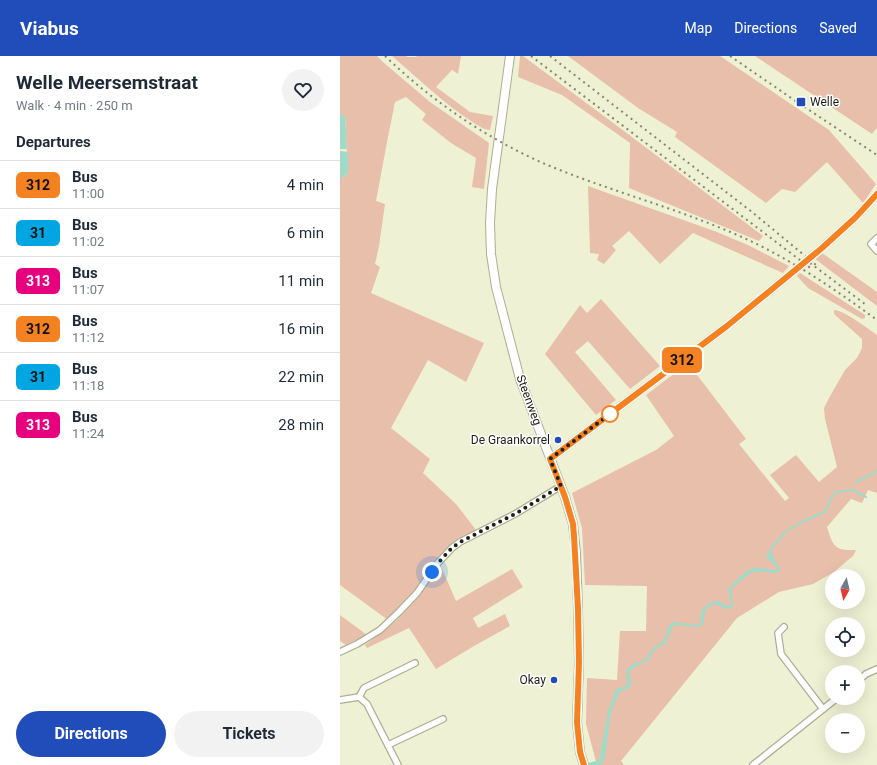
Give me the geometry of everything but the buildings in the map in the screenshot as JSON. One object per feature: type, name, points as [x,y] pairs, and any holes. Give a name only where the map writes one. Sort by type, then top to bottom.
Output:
[{"type":"main road","name":"Steenweg","points":[[510,56],[492,189],[490,223],[491,254],[496,287],[520,379],[561,486],[573,524],[576,553],[579,640],[577,722],[584,765]]},
{"type":"street","points":[[550,459],[727,326],[827,244],[856,217],[877,194]]},
{"type":"street","points":[[877,238],[872,244],[877,251]]},
{"type":"street","points":[[340,652],[380,630],[400,612],[417,593],[437,564],[452,548],[460,542],[515,514],[561,486]]},
{"type":"street","points":[[784,628],[778,633],[781,654],[823,709]]},
{"type":"street","points":[[359,697],[364,688],[415,663]]},
{"type":"street","points":[[865,675],[877,669]]},
{"type":"street","points":[[340,700],[359,697]]},
{"type":"street","points":[[359,697],[367,704],[398,765]]},
{"type":"street","points":[[753,765],[828,705]]},
{"type":"street","points":[[388,745],[443,719]]},
{"type":"shaded area","points":[[340,56],[377,56],[430,102],[489,143],[484,189],[472,187],[476,158],[451,143],[422,120],[426,114],[406,97],[395,102],[376,201],[385,204],[375,264],[380,267],[371,293],[484,343],[466,382],[428,360],[391,428],[430,459],[423,473],[456,504],[476,530],[464,536],[447,548],[405,603],[388,620],[340,585],[340,178],[348,173],[345,115],[340,115]]},
{"type":"shaded area","points":[[392,56],[461,56],[458,74],[452,70],[436,87],[470,112],[493,116],[490,130],[480,127],[452,108]]},
{"type":"shaded area","points":[[520,56],[523,56],[763,236],[759,241],[629,188],[630,143],[562,95],[518,77]]},
{"type":"shaded area","points":[[568,56],[720,56],[829,130],[876,184],[863,203],[827,162],[795,192],[782,189],[766,203],[675,137],[677,132],[638,108]]},
{"type":"shaded area","points":[[755,56],[877,56],[877,128],[872,134]]},
{"type":"shaded area","points":[[588,186],[717,232],[750,246],[789,266],[783,273],[693,233],[660,264],[629,231],[612,246],[616,250],[604,264],[597,260],[599,254],[590,253]]},
{"type":"shaded area","points":[[822,253],[877,292],[877,306],[814,258]]},
{"type":"shaded area","points":[[800,273],[865,315],[865,318],[862,319],[808,288],[797,276]]},
{"type":"shaded area","points":[[601,299],[660,366],[630,389],[588,341],[575,352],[616,400],[596,415],[545,354],[580,305],[587,313]]},
{"type":"shaded area","points":[[834,310],[839,311],[862,324],[877,335],[877,493],[868,490],[862,503],[851,499],[827,527],[831,539],[836,546],[843,550],[856,550],[853,556],[838,569],[825,569],[825,577],[813,584],[779,592],[737,618],[621,761],[624,765],[597,765],[586,724],[587,678],[617,680],[620,631],[646,631],[647,586],[585,585],[582,528],[572,493],[656,450],[674,436],[646,395],[688,363],[746,439],[739,444],[785,501],[789,498],[770,475],[796,455],[819,482],[837,467],[825,419],[824,408],[845,370],[857,358],[862,348],[862,339],[834,314]]},
{"type":"shaded area","points":[[440,564],[456,601],[512,569],[523,587],[473,618],[478,628],[505,614],[510,626],[436,669],[409,628],[367,648],[365,645],[405,612]]},
{"type":"shaded area","points":[[340,615],[367,635],[346,645],[340,641]]},
{"type":"water","points":[[340,115],[345,115],[347,149],[340,149]]},
{"type":"water","points":[[340,151],[348,152],[348,173],[342,178],[340,178]]},
{"type":"water","points":[[772,553],[780,569],[779,572],[773,573],[757,571],[752,573],[731,589],[733,606],[731,608],[722,608],[716,604],[707,608],[705,611],[703,624],[700,627],[673,626],[666,642],[656,648],[648,660],[631,669],[629,675],[631,686],[628,689],[620,691],[612,710],[605,757],[602,763],[600,765],[581,765],[599,760],[608,712],[616,689],[627,686],[626,674],[628,668],[632,664],[645,659],[655,646],[664,640],[671,623],[674,622],[698,625],[700,623],[702,610],[712,602],[718,601],[725,605],[730,605],[731,603],[728,590],[736,581],[751,569],[757,568],[776,570],[777,568],[765,555]]},
{"type":"waterway","points":[[856,483],[877,470]]},
{"type":"waterway","points":[[770,554],[771,549],[785,532],[824,512],[833,495],[837,492],[852,490],[866,497]]},
{"type":"railway","points":[[385,56],[422,88],[460,117],[523,154],[568,173],[688,215],[735,234],[790,262],[877,320]]},
{"type":"railway","points":[[531,56],[813,270]]},
{"type":"railway","points":[[550,56],[752,212],[816,265]]},
{"type":"railway","points":[[730,56],[877,155]]},
{"type":"railway","points":[[810,263],[865,304]]},
{"type":"bus line","name":"312","points":[[584,765],[580,752],[577,722],[579,663],[578,609],[576,553],[573,524],[570,511],[550,459],[727,326],[790,275],[856,217],[877,194]]},
{"type":"place","name":"Welle","points":[[801,102]]},
{"type":"place","name":"De Graankorrel","points":[[558,440]]},
{"type":"place","name":"Okay","points":[[554,680]]},
{"type":"route","points":[[432,572],[437,564],[460,542],[515,514],[561,486],[550,459],[610,414]]}]
